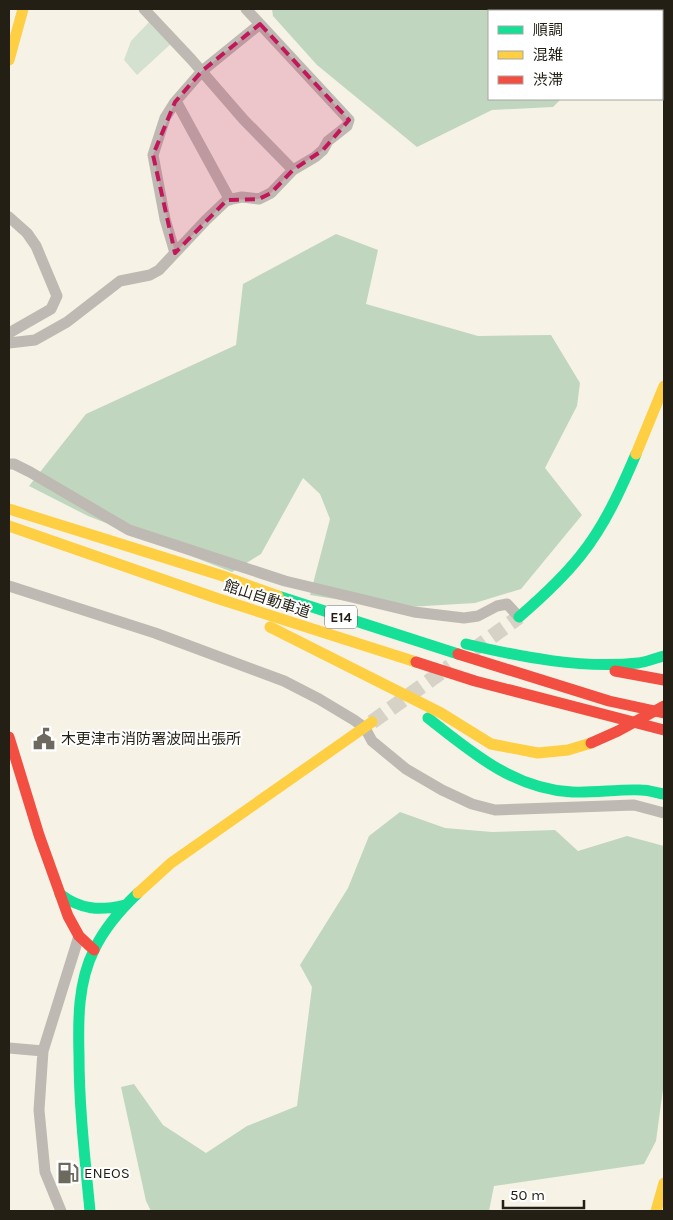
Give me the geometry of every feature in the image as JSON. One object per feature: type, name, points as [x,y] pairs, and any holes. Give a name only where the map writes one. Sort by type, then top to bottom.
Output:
[{"type":"main road","points":[[9,60],[23,9]]},
{"type":"main road","points":[[520,617],[561,577],[580,556],[597,532],[628,470],[664,386]]},
{"type":"main road","name":"館山自動車道","points":[[14,511],[223,576],[292,601],[609,701],[664,713]]},
{"type":"main road","name":"館山自動車道","points":[[9,526],[216,598],[476,681],[664,730]]},
{"type":"main road","points":[[44,538],[214,603],[289,635],[441,713],[491,744],[538,753],[568,750],[591,743],[618,731],[664,706]]},
{"type":"main road","points":[[292,601],[355,615],[484,649],[664,680]]},
{"type":"main road","points":[[539,658],[600,664],[636,663],[664,656]]},
{"type":"main road","points":[[355,669],[420,712],[481,760],[504,773],[533,785],[571,792],[644,790],[664,794]]},
{"type":"main road","points":[[90,1211],[79,1094],[78,1012],[86,972],[94,950],[125,905],[172,863],[368,725]]},
{"type":"main road","points":[[9,737],[38,835],[73,927],[79,936],[94,950]]},
{"type":"main road","points":[[60,894],[71,904],[84,908],[99,910],[125,905]]},
{"type":"main road","points":[[656,1211],[664,1182]]},
{"type":"street","points":[[144,9],[202,71],[244,120],[293,170]]},
{"type":"street","points":[[9,343],[35,340],[67,322],[120,281],[150,275],[159,270],[227,200],[242,197],[259,198],[271,193],[293,170],[316,157],[328,141],[347,126],[349,120],[246,9]]},
{"type":"street","points":[[175,253],[165,219],[153,155],[165,118],[176,101],[202,71],[260,24]]},
{"type":"street","points":[[176,101],[230,200]]},
{"type":"street","points":[[9,217],[27,233],[36,246],[57,296],[50,309],[9,333]]},
{"type":"street","points":[[9,464],[14,464],[30,472],[129,530],[285,581],[414,612],[464,618],[478,616],[497,606],[507,604],[520,617]]},
{"type":"street","points":[[9,586],[155,633],[284,681],[368,725],[372,741],[406,769],[442,790],[472,804],[495,810],[634,805],[664,813]]},
{"type":"street","points":[[61,1211],[45,1172],[39,1110],[43,1051],[79,936]]},
{"type":"street","points":[[9,1048],[43,1051]]},
{"type":"highlighted area","points":[[260,24],[349,120],[323,150],[293,170],[271,193],[259,199],[227,200],[175,253],[153,155],[175,102],[202,71]]},
{"type":"green space","points":[[272,9],[610,9],[488,10],[488,100],[560,100],[553,107],[492,110],[417,147],[317,65],[273,16]]},
{"type":"green space","points":[[153,18],[174,41],[137,75],[124,60],[131,41]]},
{"type":"green space","points":[[336,234],[378,250],[366,304],[478,336],[551,335],[580,383],[577,406],[545,468],[582,515],[521,589],[475,603],[391,608],[310,595],[330,519],[320,494],[303,478],[261,554],[232,572],[88,516],[29,486],[86,414],[236,345],[243,284]]},
{"type":"green space","points":[[400,812],[445,828],[492,832],[555,830],[578,851],[627,836],[664,846],[664,1082],[656,1141],[644,1164],[494,1186],[489,1211],[151,1211],[146,1201],[121,1087],[134,1084],[163,1125],[206,1153],[247,1126],[297,1106],[312,987],[300,965],[348,888],[369,836]]},
{"type":"tunnel","points":[[473,650],[519,617]]},
{"type":"tunnel","points":[[372,722],[450,666]]},
{"type":"traffic: fast","points":[[519,617],[559,580],[590,543],[612,506],[636,454]]},
{"type":"traffic: fast","points":[[278,596],[458,654]]},
{"type":"traffic: fast","points":[[466,644],[551,661],[573,663],[638,663],[664,656]]},
{"type":"traffic: fast","points":[[428,718],[494,767],[531,784],[572,792],[647,790],[664,794]]},
{"type":"traffic: fast","points":[[90,1211],[79,1074],[80,1001],[85,975],[98,942],[113,920],[138,893]]},
{"type":"traffic: fast","points":[[60,894],[76,903],[91,908],[125,905]]},
{"type":"traffic: slow","points":[[9,60],[23,9]]},
{"type":"traffic: slow","points":[[636,454],[664,386]]},
{"type":"traffic: slow","points":[[9,509],[223,576],[278,596]]},
{"type":"traffic: slow","points":[[9,526],[216,598],[416,662]]},
{"type":"traffic: slow","points":[[270,627],[441,713],[491,744],[538,753],[568,750],[591,743]]},
{"type":"traffic: slow","points":[[138,893],[171,863],[372,722]]},
{"type":"traffic: slow","points":[[656,1211],[664,1183]]},
{"type":"traffic: jam","points":[[458,654],[609,701],[664,713]]},
{"type":"traffic: jam","points":[[416,662],[475,681],[664,730]]},
{"type":"traffic: jam","points":[[615,671],[664,680]]},
{"type":"traffic: jam","points":[[591,743],[618,731],[664,706]]},
{"type":"traffic: jam","points":[[9,737],[39,835],[68,916],[79,936],[94,950]]},
{"type":"place","name":"木更津市消防署波岡出張所","points":[[44,739]]},
{"type":"place","name":"ENEOS","points":[[68,1173]]}]
